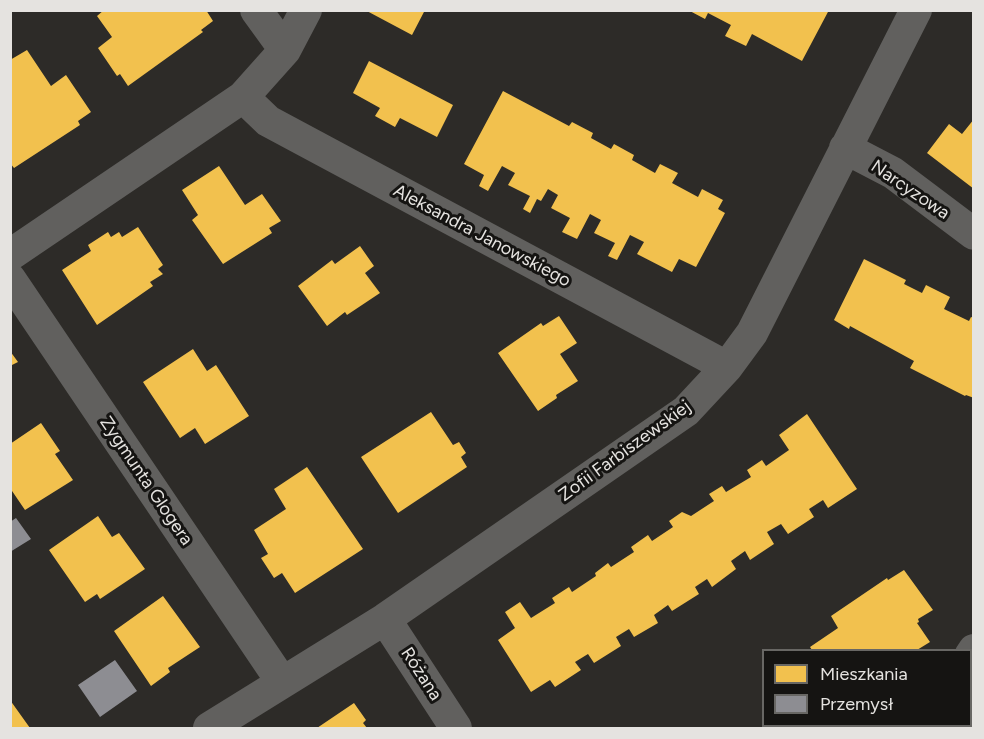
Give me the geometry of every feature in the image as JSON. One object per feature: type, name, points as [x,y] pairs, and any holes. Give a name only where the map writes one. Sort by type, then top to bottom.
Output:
[{"type":"street","points":[[256,10],[285,50]]},
{"type":"street","points":[[10,255],[243,97],[285,50],[306,10]]},
{"type":"street","name":"Zofii Farbiszewskiej","points":[[209,729],[385,619],[686,411],[727,367],[752,333],[916,10]]},
{"type":"street","name":"Aleksandra Janowskiego","points":[[243,97],[268,121],[727,367]]},
{"type":"street","name":"Narcyzowa","points":[[845,148],[893,173],[974,234]]},
{"type":"street","name":"Zygmunta Glogera","points":[[10,279],[282,682]]},
{"type":"street","name":"Różana","points":[[385,619],[456,729]]},
{"type":"building: Mieszkania","points":[[104,10],[206,10],[213,21],[201,30],[203,32],[128,86],[120,74],[117,76],[98,48],[112,37],[97,16]]},
{"type":"building: Mieszkania","points":[[365,10],[425,10],[412,35]]},
{"type":"building: Mieszkania","points":[[688,10],[829,10],[802,61],[752,34],[746,46],[725,36],[731,25],[708,13],[705,19]]},
{"type":"building: Mieszkania","points":[[27,50],[51,86],[66,75],[91,112],[78,121],[80,125],[14,168],[10,163],[10,60]]},
{"type":"building: Mieszkania","points":[[369,61],[453,105],[437,137],[400,118],[395,127],[375,116],[380,108],[353,93]]},
{"type":"building: Mieszkania","points":[[503,91],[569,126],[572,122],[593,133],[591,138],[611,149],[614,144],[634,155],[632,160],[655,173],[660,164],[678,173],[672,183],[698,197],[702,189],[723,200],[718,209],[725,213],[696,267],[679,259],[672,272],[637,254],[644,242],[630,235],[617,260],[608,256],[615,243],[594,233],[601,220],[590,214],[577,239],[562,232],[570,218],[551,208],[558,195],[548,189],[541,201],[537,199],[530,213],[523,209],[530,196],[508,185],[515,173],[502,166],[488,191],[479,186],[484,175],[464,164]]},
{"type":"building: Mieszkania","points":[[974,119],[974,189],[927,153],[949,124],[962,134]]},
{"type":"building: Mieszkania","points":[[219,166],[245,205],[262,194],[281,221],[269,228],[272,233],[223,264],[192,220],[198,215],[182,190]]},
{"type":"building: Mieszkania","points":[[138,227],[163,265],[158,269],[163,274],[150,282],[153,286],[97,325],[62,270],[91,251],[88,245],[108,232],[111,237],[119,232],[122,237]]},
{"type":"building: Mieszkania","points":[[360,246],[374,266],[365,273],[380,293],[347,315],[345,312],[327,326],[298,286],[332,260],[335,264]]},
{"type":"building: Mieszkania","points":[[864,259],[906,280],[904,284],[922,293],[926,285],[950,297],[944,309],[969,321],[971,317],[974,318],[974,398],[965,396],[910,368],[914,361],[850,326],[849,329],[834,320]]},
{"type":"building: Mieszkania","points":[[559,316],[577,343],[560,354],[578,381],[556,395],[557,398],[538,411],[498,353],[541,323],[543,326]]},
{"type":"building: Mieszkania","points":[[193,349],[207,371],[216,365],[249,416],[205,444],[195,428],[180,438],[143,382]]},
{"type":"building: Mieszkania","points":[[10,351],[18,362],[10,366]]},
{"type":"building: Mieszkania","points":[[431,412],[453,445],[459,442],[466,453],[461,457],[467,467],[398,513],[361,457]]},
{"type":"building: Mieszkania","points":[[807,414],[857,489],[828,508],[823,500],[809,509],[814,517],[788,534],[781,524],[767,532],[774,544],[750,560],[745,551],[731,561],[736,569],[712,587],[707,579],[695,587],[699,594],[672,611],[668,605],[654,615],[658,623],[634,637],[629,629],[616,637],[621,646],[594,663],[588,654],[575,662],[581,670],[555,687],[550,680],[531,692],[498,640],[515,628],[505,612],[520,602],[531,618],[555,603],[552,598],[569,587],[572,592],[596,576],[595,573],[608,563],[611,567],[634,552],[631,547],[648,535],[652,541],[673,527],[669,521],[682,512],[691,516],[714,501],[709,494],[722,486],[726,492],[751,477],[747,470],[762,460],[766,466],[789,450],[779,435]]},
{"type":"building: Mieszkania","points":[[41,423],[60,451],[55,454],[73,480],[25,510],[10,488],[10,444]]},
{"type":"building: Mieszkania","points":[[307,467],[363,549],[295,593],[282,573],[274,578],[261,558],[268,554],[254,530],[286,509],[274,489]]},
{"type":"building: Mieszkania","points":[[98,516],[112,537],[119,533],[145,569],[100,599],[97,594],[85,602],[49,550]]},
{"type":"building: Mieszkania","points":[[904,570],[933,610],[918,619],[917,623],[930,642],[919,649],[811,649],[810,647],[838,628],[831,616],[887,578],[888,580]]},
{"type":"building: Mieszkania","points":[[163,596],[200,647],[168,668],[170,672],[151,686],[114,631]]},
{"type":"building: Mieszkania","points":[[10,700],[30,728],[10,728]]},
{"type":"building: Mieszkania","points":[[354,703],[366,720],[363,723],[367,728],[317,728]]},
{"type":"building: Przemysł","points":[[16,518],[31,539],[10,552],[10,522]]},
{"type":"building: Przemysł","points":[[115,660],[137,691],[100,717],[78,685]]}]
